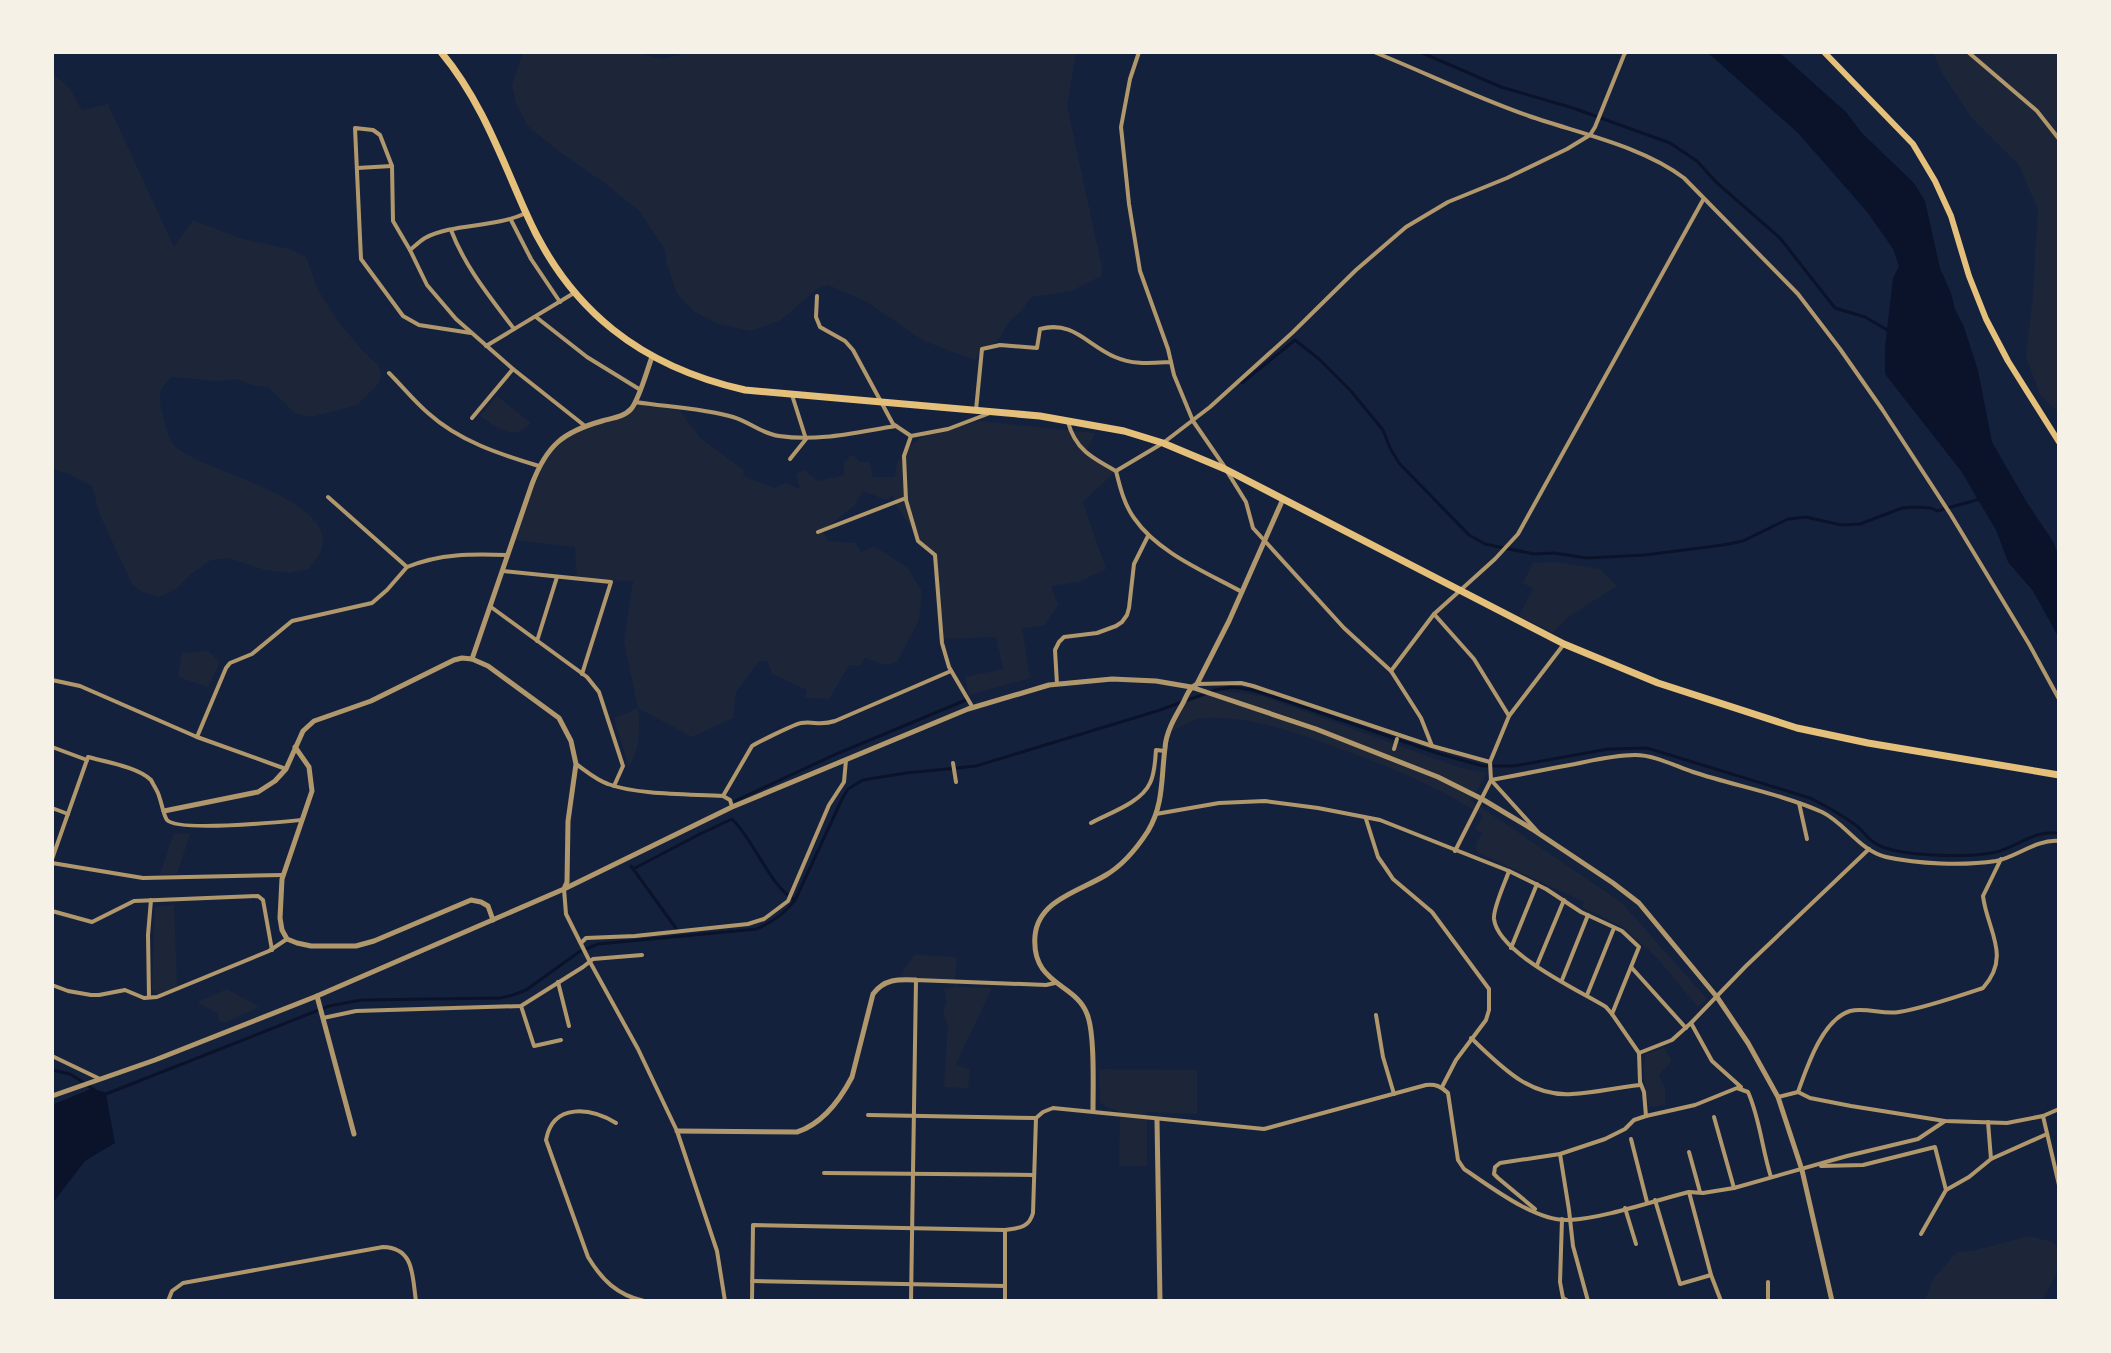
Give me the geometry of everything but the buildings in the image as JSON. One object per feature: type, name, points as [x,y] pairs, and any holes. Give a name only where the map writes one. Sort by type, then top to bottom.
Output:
[{"type":"highway","points":[[441,52],[486,121],[543,248],[574,293],[611,329],[652,357],[712,383],[745,390],[1040,416],[1124,431],[1163,443],[1225,469],[1564,644],[1658,683],[1797,728],[2059,775]]},
{"type":"main road","points":[[1824,52],[1913,144],[1951,216],[1986,319],[2008,361],[2059,442]]},
{"type":"street","points":[[1139,52],[1130,79],[1121,127],[1129,204],[1140,271],[1193,421],[1246,502],[1253,528],[1344,628],[1391,671],[1421,718],[1432,746]]},
{"type":"street","points":[[1374,52],[1528,116],[1590,135],[1651,159],[1684,178],[1798,294],[1840,349],[1951,515],[2059,699]]},
{"type":"street","points":[[1968,52],[2037,111],[2059,139]]},
{"type":"street","points":[[1116,471],[1193,421],[1406,227],[1448,202],[1507,178],[1590,135],[1623,53]]},
{"type":"street","points":[[471,333],[419,325],[403,316],[361,259],[355,128],[373,130],[380,135],[392,166],[393,221],[427,285],[471,333],[585,426]]},
{"type":"street","points":[[357,168],[392,166]]},
{"type":"street","points":[[1391,671],[1434,614],[1518,534],[1703,199]]},
{"type":"street","points":[[410,250],[426,237],[511,220],[526,213]]},
{"type":"street","points":[[511,220],[531,259],[560,302]]},
{"type":"street","points":[[451,230],[460,253],[514,329]]},
{"type":"street","points":[[486,346],[574,293]]},
{"type":"street","points":[[817,296],[817,323],[845,341],[853,350],[896,426],[911,436],[948,429],[994,412]]},
{"type":"street","points":[[536,317],[587,357],[639,389]]},
{"type":"street","points":[[976,410],[982,349],[1000,345],[1037,348],[1040,329],[1049,326],[1068,328],[1113,356],[1135,364],[1171,362]]},
{"type":"street","points":[[472,659],[539,466],[555,442],[564,436],[630,411],[652,357]]},
{"type":"street","points":[[472,418],[513,369]]},
{"type":"street","points":[[389,373],[428,413],[447,427],[495,453],[539,466]]},
{"type":"street","points":[[792,395],[806,439]]},
{"type":"street","points":[[635,402],[701,409],[737,418],[775,436],[806,439],[896,426]]},
{"type":"street","points":[[1068,421],[1072,436],[1081,447],[1093,459],[1116,471],[1123,498],[1148,536],[1163,548],[1242,592]]},
{"type":"street","points":[[911,436],[904,456],[906,498],[918,541],[935,555],[942,643],[951,671],[973,708]]},
{"type":"street","points":[[790,459],[806,439]]},
{"type":"street","points":[[328,497],[407,567]]},
{"type":"street","points":[[818,532],[906,498]]},
{"type":"street","points":[[1093,1111],[1090,1025],[1086,1010],[1045,973],[1035,950],[1035,933],[1044,913],[1064,897],[1121,865],[1147,832],[1162,794],[1165,751],[1172,725],[1242,592],[1283,499]]},
{"type":"street","points":[[1057,684],[1055,650],[1064,637],[1097,633],[1116,626],[1127,615],[1134,564],[1148,536]]},
{"type":"street","points":[[197,737],[230,663],[252,654],[292,621],[372,603],[407,567],[440,556],[508,555]]},
{"type":"street","points":[[503,571],[611,582],[582,674]]},
{"type":"street","points":[[537,641],[557,577]]},
{"type":"street","points":[[491,607],[582,674],[599,692],[623,766],[614,786]]},
{"type":"street","points":[[1434,614],[1474,659],[1509,716]]},
{"type":"street","points":[[1455,851],[1491,780],[1490,762],[1509,716],[1564,644]]},
{"type":"street","points":[[164,811],[258,792],[286,769],[303,731],[314,721],[371,701],[462,658],[488,666],[559,718],[571,741],[576,764],[568,821],[567,882],[564,889],[566,914],[638,1049],[677,1131],[717,1251],[725,1301]]},
{"type":"street","points":[[723,796],[752,746],[760,739],[801,723],[823,725],[835,721],[951,671]]},
{"type":"street","points":[[52,1096],[155,1060],[317,996],[564,889],[732,807],[846,760],[973,708],[1057,684],[1112,679],[1194,686],[1241,683],[1490,762]]},
{"type":"street","points":[[52,680],[80,686],[197,737],[286,769]]},
{"type":"street","points":[[1194,686],[1413,766],[1482,799],[1541,835],[1639,903],[1717,997],[1748,1043],[1778,1097],[1802,1170],[1832,1301]]},
{"type":"street","points":[[1394,749],[1397,739]]},
{"type":"street","points":[[52,747],[87,760]]},
{"type":"street","points":[[295,747],[309,767],[312,791],[283,875],[280,918],[287,939],[311,946],[356,946],[471,900],[488,906],[493,920]]},
{"type":"street","points":[[1091,823],[1143,793],[1154,771],[1156,750],[1165,751]]},
{"type":"street","points":[[1491,780],[1601,758],[1635,755],[1651,757],[1825,813],[1869,849],[1885,856],[1952,863],[2001,859],[2044,842],[2059,841]]},
{"type":"street","points":[[283,875],[143,878],[52,861],[88,757],[132,770],[152,781],[170,822],[213,826],[301,820]]},
{"type":"street","points":[[581,943],[586,938],[748,924],[764,919],[788,901],[829,805],[844,782],[846,760]]},
{"type":"street","points":[[953,763],[956,782]]},
{"type":"street","points":[[576,764],[614,786],[723,796],[730,800],[732,807]]},
{"type":"street","points":[[1491,780],[1541,835]]},
{"type":"street","points":[[1156,814],[1219,803],[1265,801],[1318,808],[1380,820],[1509,871],[1622,931],[1639,947],[1612,1014]]},
{"type":"street","points":[[1799,803],[1807,839]]},
{"type":"street","points":[[52,808],[68,814]]},
{"type":"street","points":[[1365,818],[1378,857],[1393,879],[1432,912],[1489,989],[1486,1020],[1471,1038],[1442,1087]]},
{"type":"street","points":[[1639,1053],[1672,1040],[1686,1028],[1869,849]]},
{"type":"street","points":[[1798,1092],[1823,1034],[1838,1018],[1860,1010],[1899,1013],[1983,988],[1990,980],[1997,943],[1983,896],[2001,859]]},
{"type":"street","points":[[1509,871],[1494,915],[1497,928],[1511,948],[1606,1007],[1612,1014],[1639,1053],[1646,1116]]},
{"type":"street","points":[[1511,948],[1537,884]]},
{"type":"street","points":[[52,911],[92,922],[134,901],[258,896],[263,900],[272,950]]},
{"type":"street","points":[[149,998],[151,900]]},
{"type":"street","points":[[1536,965],[1564,900]]},
{"type":"street","points":[[1561,980],[1588,915]]},
{"type":"street","points":[[1587,995],[1614,928]]},
{"type":"street","points":[[52,985],[91,995],[125,990],[144,998],[157,997],[272,950],[287,939]]},
{"type":"street","points":[[323,1018],[356,1011],[521,1006],[593,959],[642,955]]},
{"type":"street","points":[[1631,967],[1686,1028]]},
{"type":"street","points":[[911,1301],[916,980]]},
{"type":"street","points":[[677,1131],[797,1132],[810,1128],[846,1089],[852,1077],[873,994],[888,981],[1055,983]]},
{"type":"street","points":[[558,982],[569,1026]]},
{"type":"street","points":[[317,996],[354,1134]]},
{"type":"street","points":[[521,1006],[534,1046],[561,1040]]},
{"type":"street","points":[[1376,1015],[1383,1057],[1394,1094]]},
{"type":"street","points":[[1691,1023],[1712,1061],[1748,1092],[1758,1119],[1771,1177]]},
{"type":"street","points":[[1471,1038],[1510,1075],[1541,1091],[1559,1095],[1641,1085]]},
{"type":"street","points":[[52,1056],[97,1080]]},
{"type":"street","points":[[868,1115],[1036,1118],[1053,1108],[1264,1129],[1435,1084],[1448,1093],[1458,1160],[1464,1169],[1523,1208],[1565,1220],[1689,1192],[1734,1188],[1918,1139],[1945,1121]]},
{"type":"street","points":[[1541,1214],[1498,1178],[1493,1170],[1495,1167],[1500,1163],[1560,1154],[1605,1139],[1625,1129],[1634,1120],[1695,1105],[1737,1088],[1743,1089]]},
{"type":"street","points":[[1778,1097],[1798,1092],[1810,1098],[1945,1121],[2007,1123],[2043,1116],[2059,1109]]},
{"type":"street","points":[[616,1123],[589,1112],[575,1111],[552,1122],[546,1140],[588,1257],[610,1286],[622,1294],[644,1301]]},
{"type":"street","points":[[2043,1116],[2059,1185]]},
{"type":"street","points":[[1714,1117],[1734,1188]]},
{"type":"street","points":[[752,1301],[753,1225],[1024,1228],[1033,1213],[1036,1118]]},
{"type":"street","points":[[1157,1120],[1160,1301]]},
{"type":"street","points":[[1988,1122],[1991,1159]]},
{"type":"street","points":[[1921,1234],[1946,1190],[1991,1159],[2047,1134]]},
{"type":"street","points":[[1631,1139],[1647,1202]]},
{"type":"street","points":[[1814,1166],[1863,1165],[1935,1147],[1946,1190]]},
{"type":"street","points":[[1689,1152],[1700,1193]]},
{"type":"street","points":[[1560,1154],[1573,1246],[1588,1301]]},
{"type":"street","points":[[824,1173],[1034,1175]]},
{"type":"street","points":[[1689,1192],[1721,1301]]},
{"type":"street","points":[[1655,1200],[1680,1284],[1711,1275]]},
{"type":"street","points":[[1625,1208],[1636,1244]]},
{"type":"street","points":[[1565,1220],[1560,1282],[1563,1298],[1568,1301]]},
{"type":"street","points":[[1005,1230],[1005,1301]]},
{"type":"street","points":[[168,1301],[172,1291],[183,1283],[383,1247],[400,1250],[406,1255],[416,1301]]},
{"type":"street","points":[[752,1281],[1005,1286]]},
{"type":"street","points":[[1768,1282],[1768,1301]]},
{"type":"shaded area","points":[[523,52],[633,52],[663,59],[691,52],[1076,52],[1067,106],[1102,267],[1101,276],[1071,291],[1031,297],[999,339],[974,360],[924,341],[867,302],[828,285],[817,289],[781,320],[751,331],[718,324],[693,311],[676,292],[664,248],[639,211],[528,126],[516,104],[512,85]]},
{"type":"shaded area","points":[[1707,52],[1779,52],[1846,112],[1862,133],[1914,183],[1925,201],[1940,268],[1978,370],[1992,442],[2054,543],[2059,558],[2059,638],[2033,591],[2008,562],[1996,530],[1961,471],[1885,374],[1893,278],[1899,266],[1893,249],[1868,213],[1798,133]]},
{"type":"shaded area","points":[[1933,52],[2059,52],[2059,413],[2040,395],[2026,356],[2038,210],[2019,165],[1971,117],[1942,73]]},
{"type":"shaded area","points":[[52,72],[70,89],[82,110],[108,104],[174,247],[193,220],[242,239],[290,249],[306,257],[318,290],[340,324],[379,366],[379,383],[357,405],[312,417],[295,413],[268,387],[236,379],[217,381],[172,377],[161,390],[160,403],[165,423],[176,447],[203,463],[271,491],[310,516],[321,531],[322,548],[309,569],[289,573],[265,570],[229,558],[211,560],[176,589],[159,597],[143,592],[132,584],[100,515],[92,486],[52,469]]},
{"type":"shaded area","points":[[497,396],[531,423],[518,432],[512,432],[480,416]]},
{"type":"shaded area","points":[[635,402],[677,407],[701,439],[744,470],[743,476],[774,488],[786,483],[800,489],[796,474],[805,469],[818,481],[844,475],[844,461],[848,460],[849,455],[860,462],[870,462],[873,477],[895,477],[897,463],[906,449],[924,435],[981,421],[1095,433],[1086,452],[1116,471],[1083,502],[1106,569],[1079,582],[1051,586],[1058,605],[1044,626],[1022,628],[1030,678],[969,695],[965,677],[1003,669],[996,637],[942,639],[937,563],[930,551],[918,541],[894,502],[894,495],[886,500],[863,491],[855,505],[823,531],[828,541],[856,543],[861,552],[874,546],[908,568],[922,592],[919,620],[897,662],[885,665],[865,658],[860,666],[849,665],[829,699],[805,698],[807,690],[772,674],[768,661],[759,661],[736,692],[733,718],[692,737],[638,708],[624,642],[633,581],[577,579],[575,547],[513,540],[539,466],[564,436],[623,415]]},
{"type":"shaded area","points":[[1556,562],[1600,569],[1617,586],[1568,617],[1553,633],[1519,616],[1533,589],[1523,583],[1533,563]]},
{"type":"shaded area","points":[[208,651],[220,662],[208,687],[178,677],[182,653]]},
{"type":"shaded area","points":[[1216,690],[1262,696],[1461,768],[1486,773],[1470,800],[1621,902],[1707,999],[1698,1007],[1657,958],[1623,927],[1582,907],[1584,902],[1477,852],[1476,844],[1482,833],[1475,829],[1483,816],[1430,786],[1321,742],[1256,722],[1201,718],[1171,732],[1187,700]]},
{"type":"shaded area","points":[[638,708],[638,739],[629,767],[614,718]]},
{"type":"shaded area","points":[[174,833],[190,834],[177,874],[160,875]]},
{"type":"shaded area","points":[[174,905],[177,987],[158,994],[152,989],[155,907]]},
{"type":"shaded area","points":[[914,955],[957,957],[955,981],[958,987],[992,988],[956,1064],[970,1070],[968,1088],[944,1087],[948,1027],[943,1011],[947,1002],[944,988],[956,987],[953,982],[897,980]]},
{"type":"shaded area","points":[[227,989],[259,1007],[224,1023],[218,1021],[219,1014],[197,1002]]},
{"type":"shaded area","points":[[1664,1048],[1672,1061],[1659,1075],[1665,1089],[1665,1105],[1649,1107],[1644,1074],[1646,1054]]},
{"type":"shaded area","points":[[1099,1069],[1197,1070],[1197,1114],[1147,1112],[1147,1166],[1119,1166],[1120,1112],[1100,1102]]},
{"type":"shaded area","points":[[93,1088],[98,1093],[106,1094],[115,1143],[85,1161],[52,1204],[52,1105]]},
{"type":"shaded area","points":[[2029,1236],[2052,1242],[2059,1248],[2059,1269],[2042,1301],[1925,1301],[1933,1279],[1957,1252]]},
{"type":"waterway","points":[[1420,52],[1501,87],[1573,108],[1670,143],[1697,161],[1716,182],[1780,238],[1835,308],[1865,317],[1889,331]]},
{"type":"waterway","points":[[1242,383],[1295,340],[1350,390],[1383,430],[1399,463],[1469,535],[1485,544],[1534,554],[1555,553],[1586,558],[1645,555],[1743,541],[1788,519],[1806,517],[1841,525],[1860,524],[1902,508],[1931,508],[1937,511],[1980,499]]},
{"type":"waterway","points":[[52,1070],[70,1074],[106,1094],[329,1006],[361,1000],[500,998],[526,990],[579,952],[598,944],[757,929],[778,917],[795,900],[843,797],[848,789],[863,780],[976,766],[1232,687],[1252,690],[1483,766],[1514,766],[1608,749],[1647,748],[1810,798],[1857,826],[1875,843],[1899,851],[1934,855],[1984,854],[2041,834],[2059,833]]},
{"type":"waterway","points":[[735,801],[834,755],[966,700]]},
{"type":"waterway","points":[[633,869],[732,819],[770,875],[795,900]]},
{"type":"waterway","points":[[631,866],[678,931]]}]
